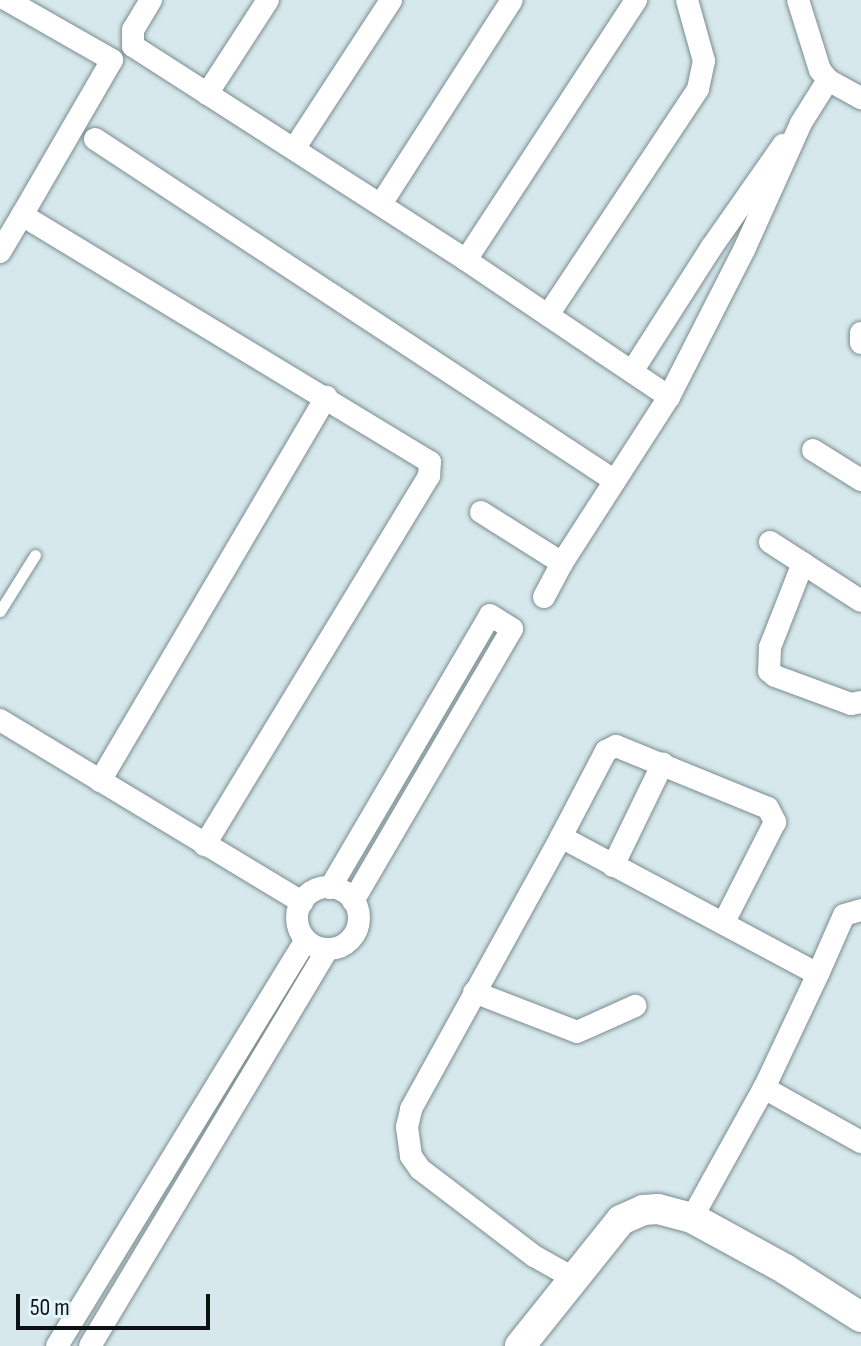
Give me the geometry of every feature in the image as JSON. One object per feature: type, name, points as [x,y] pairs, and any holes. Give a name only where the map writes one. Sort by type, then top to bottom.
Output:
[{"type":"street","points":[[0,11],[7,0],[112,60],[0,252]]},
{"type":"street","points":[[151,0],[133,30],[133,46],[381,204],[669,397]]},
{"type":"street","points":[[207,94],[268,0]]},
{"type":"street","points":[[294,149],[391,0]]},
{"type":"street","points":[[381,204],[512,0]]},
{"type":"street","points":[[466,260],[636,0]]},
{"type":"street","points":[[548,315],[698,89],[704,61],[687,0]]},
{"type":"street","points":[[798,0],[814,59],[828,80],[861,98]]},
{"type":"street","points":[[633,370],[747,194],[801,123],[828,80]]},
{"type":"street","points":[[544,597],[562,563],[669,397],[744,250],[801,123]]},
{"type":"street","points":[[95,139],[615,481]]},
{"type":"street","points":[[22,215],[426,457],[431,468],[205,845]]},
{"type":"street","points":[[861,333],[861,343]]},
{"type":"street","points":[[100,781],[326,397]]},
{"type":"street","points":[[813,450],[861,480]]},
{"type":"street","points":[[481,512],[562,563]]},
{"type":"street","points":[[770,542],[861,601]]},
{"type":"street","points":[[803,563],[770,647],[769,671],[851,704],[861,702]]},
{"type":"street","points":[[330,888],[490,615],[512,629],[353,901]]},
{"type":"street","points":[[0,720],[302,902]]},
{"type":"street","points":[[575,1279],[521,1246],[420,1169],[411,1156],[407,1127],[411,1109],[606,751],[621,746],[774,813],[775,822],[723,924]]},
{"type":"street","points":[[613,866],[663,763]]},
{"type":"street","points":[[561,837],[818,974]]},
{"type":"street","points":[[90,1346],[327,950],[347,943],[355,935],[359,914],[353,901],[340,890],[330,888],[319,889],[302,902],[298,923],[306,940],[327,950]]},
{"type":"street","points":[[692,1218],[764,1088],[844,915],[861,910]]},
{"type":"street","points":[[57,1346],[306,940]]},
{"type":"street","points":[[474,992],[577,1032],[635,1006]]},
{"type":"street","points":[[764,1088],[861,1142]]},
{"type":"street","points":[[520,1346],[621,1220],[658,1209],[692,1218],[861,1317]]},
{"type":"lane","points":[[0,611],[35,555]]}]
